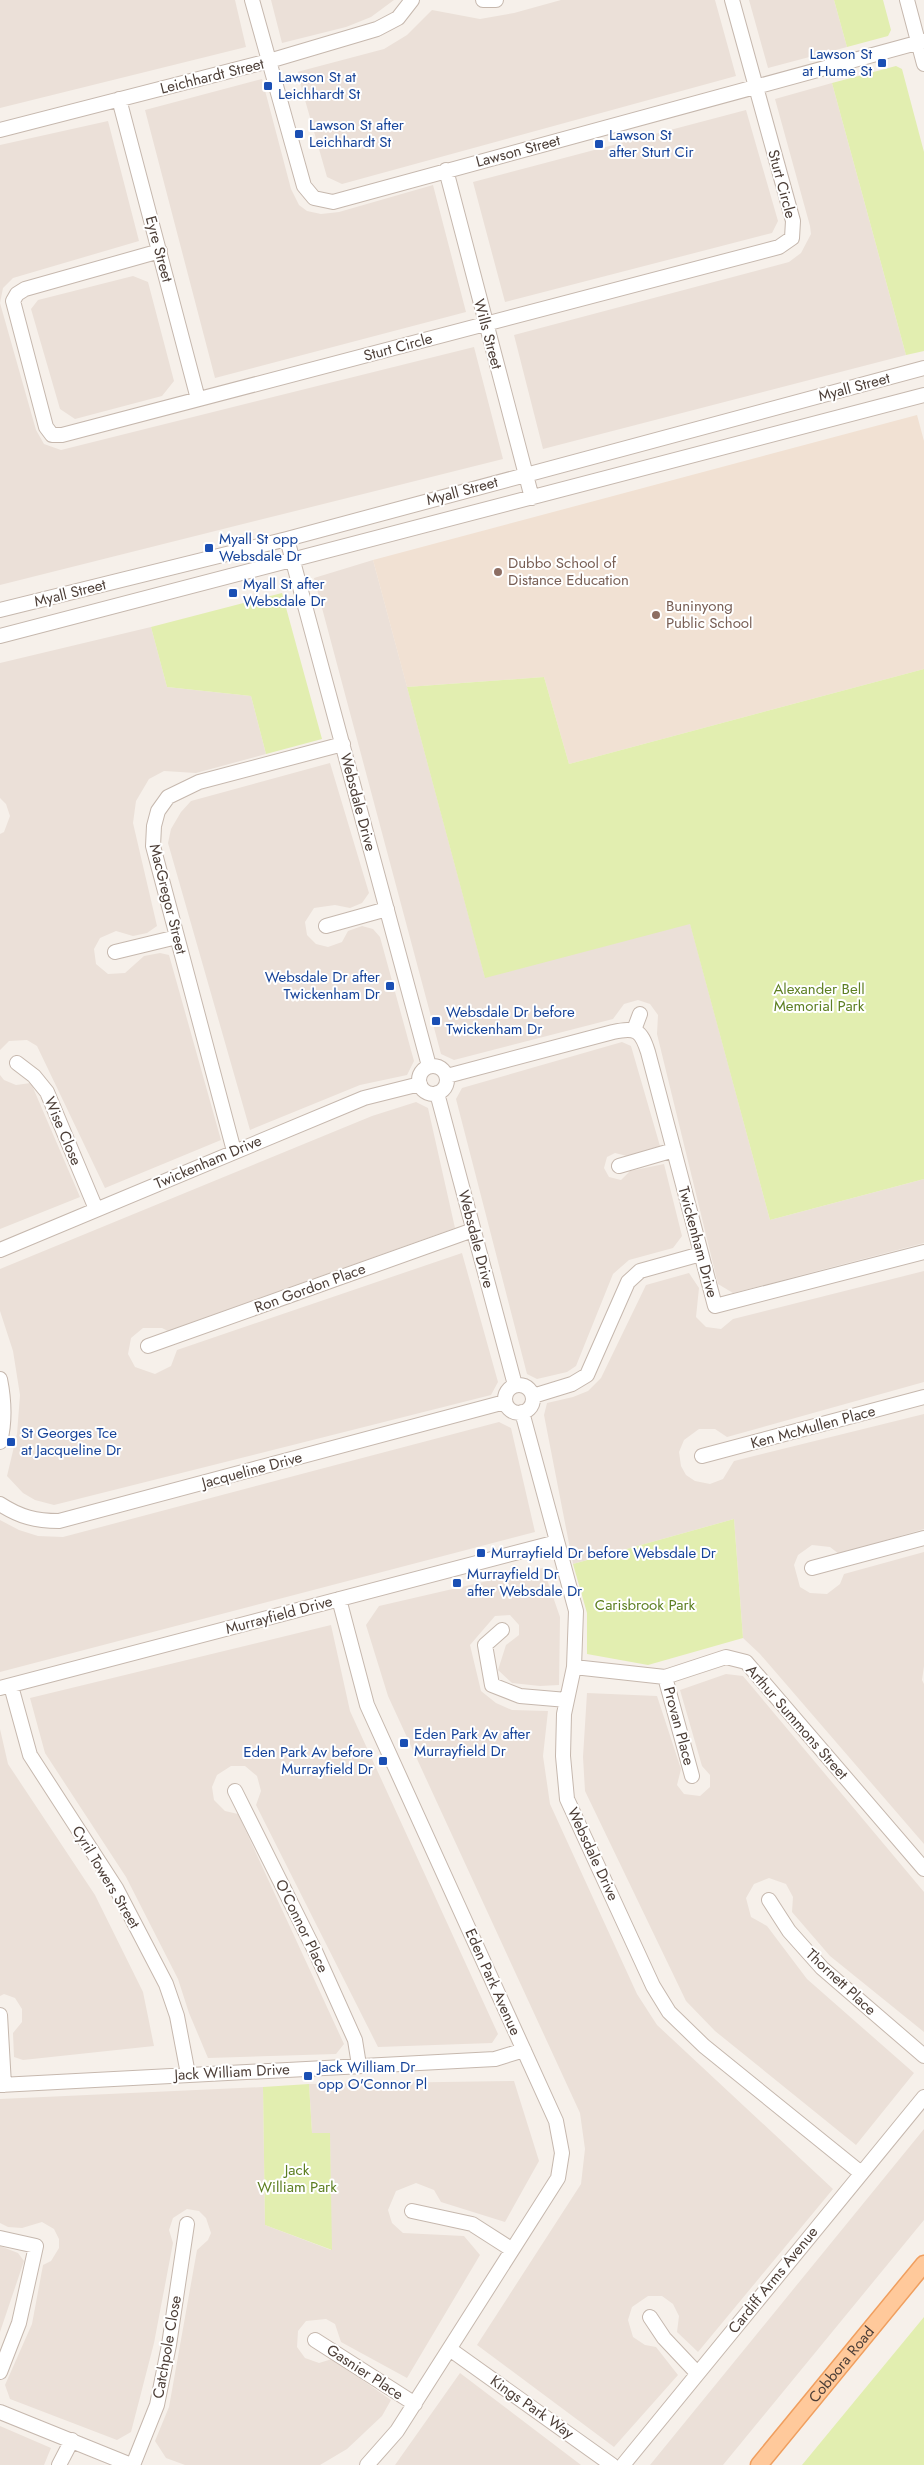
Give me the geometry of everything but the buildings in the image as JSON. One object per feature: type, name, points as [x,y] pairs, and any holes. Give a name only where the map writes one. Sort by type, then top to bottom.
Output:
[{"type":"main road","name":"Cobbora Road","points":[[759,2465],[924,2264]]},
{"type":"street","name":"Lawson Street","points":[[252,0],[304,186],[314,198],[333,202],[921,42]]},
{"type":"street","name":"Leichhardt Street","points":[[0,130],[269,62],[377,29],[398,18],[412,0]]},
{"type":"street","points":[[483,0],[496,0]]},
{"type":"street","name":"Sturt Circle","points":[[160,251],[25,288],[17,294],[13,301],[46,427],[52,435],[62,435],[779,247],[792,238],[792,221],[732,0]]},
{"type":"street","points":[[907,0],[921,42],[924,64]]},
{"type":"street","name":"Eyre Street","points":[[119,99],[198,399]]},
{"type":"street","name":"Wills Street","points":[[446,170],[532,498]]},
{"type":"street","name":"Myall Street","points":[[0,610],[287,539],[924,368]]},
{"type":"street","name":"Myall Street","points":[[0,636],[293,562],[924,395]]},
{"type":"street","name":"Websdale Drive","points":[[287,539],[429,1066]]},
{"type":"street","name":"MacGregor Street","points":[[234,1151],[153,846],[154,826],[158,811],[168,797],[199,782],[343,744]]},
{"type":"street","points":[[326,926],[387,909]]},
{"type":"street","points":[[115,952],[177,936]]},
{"type":"street","points":[[447,1076],[613,1032],[634,1030],[640,1014]]},
{"type":"street","name":"Twickenham Drive","points":[[634,1030],[645,1041],[715,1306],[924,1252]]},
{"type":"street","name":"Wise Close","points":[[17,1063],[34,1076],[47,1092],[96,1209]]},
{"type":"street","points":[[429,1066],[438,1067],[447,1076],[445,1087],[437,1093],[427,1093],[420,1084],[420,1075],[429,1066]]},
{"type":"street","name":"Twickenham Drive","points":[[0,1250],[364,1098],[420,1084]]},
{"type":"street","name":"Websdale Drive","points":[[437,1093],[515,1385]]},
{"type":"street","points":[[619,1166],[674,1150]]},
{"type":"street","name":"Ron Gordon Place","points":[[148,1346],[473,1230]]},
{"type":"street","points":[[533,1396],[572,1384],[587,1375],[628,1282],[640,1271],[701,1254]]},
{"type":"street","points":[[0,1379],[3,1395],[3,1431],[0,1442]]},
{"type":"street","points":[[515,1385],[528,1388],[533,1396],[532,1404],[522,1412],[510,1410],[505,1402],[508,1390],[515,1385]]},
{"type":"street","name":"Ken McMullen Place","points":[[702,1456],[924,1397]]},
{"type":"street","name":"Jacqueline Drive","points":[[0,1504],[22,1517],[39,1521],[60,1521],[505,1402]]},
{"type":"street","name":"Websdale Drive","points":[[522,1412],[576,1611],[574,1667],[567,1700],[563,1756],[567,1798],[653,1986],[669,2012],[704,2046],[861,2174]]},
{"type":"street","points":[[812,1568],[924,1538]]},
{"type":"street","name":"Murrayfield Drive","points":[[5,1687],[557,1542]]},
{"type":"street","name":"Eden Park Avenue","points":[[339,1599],[367,1705],[556,2121],[562,2153],[558,2178],[511,2250],[451,2350]]},
{"type":"street","points":[[502,1630],[485,1645],[492,1685],[520,1696],[567,1700]]},
{"type":"street","name":"Arthur Summons Street","points":[[574,1667],[665,1677],[726,1657],[746,1662],[924,1869]]},
{"type":"street","name":"Provan Place","points":[[665,1677],[692,1776]]},
{"type":"street","name":"Cyril Towers Street","points":[[5,1687],[30,1755],[116,1888],[166,1984],[177,2016],[188,2074]]},
{"type":"street","name":"O'Connor Place","points":[[236,1791],[316,1952],[355,2040],[359,2065]]},
{"type":"street","name":"Thornett Place","points":[[769,1900],[789,1931],[822,1968],[924,2056]]},
{"type":"street","points":[[0,2015],[2,2085]]},
{"type":"street","name":"Jack William Drive","points":[[2,2085],[495,2059],[524,2050]]},
{"type":"street","name":"Cardiff Arms Avenue","points":[[623,2465],[924,2097]]},
{"type":"street","points":[[412,2211],[472,2224],[511,2250]]},
{"type":"street","name":"Catchpole Close","points":[[132,2465],[157,2404],[169,2345],[187,2224]]},
{"type":"street","points":[[0,2238],[36,2246],[19,2323],[0,2372]]},
{"type":"street","points":[[650,2317],[664,2338],[697,2373]]},
{"type":"street","name":"Gasnier Place","points":[[315,2340],[415,2404]]},
{"type":"street","points":[[367,2465],[397,2431],[451,2350]]},
{"type":"street","name":"Kings Park Way","points":[[451,2350],[612,2465]]},
{"type":"street","points":[[0,2412],[132,2465]]},
{"type":"street","points":[[59,2465],[72,2440]]},
{"type":"shaded area","points":[[0,0],[235,0],[246,47],[0,108]]},
{"type":"shaded area","points":[[271,0],[394,0],[371,17],[346,27],[282,43]]},
{"type":"shaded area","points":[[561,0],[715,0],[736,76],[342,184],[327,177],[297,72],[384,49],[407,35],[432,10],[480,19],[514,13]]},
{"type":"shaded area","points":[[749,0],[834,0],[847,47],[768,68]]},
{"type":"shaded area","points":[[262,79],[291,189],[299,205],[307,211],[321,214],[339,212],[433,185],[466,312],[215,378],[145,110]]},
{"type":"shaded area","points":[[832,83],[906,355],[543,449],[514,335],[789,262],[801,253],[811,234],[810,226],[775,99]]},
{"type":"shaded area","points":[[746,110],[778,221],[772,233],[505,302],[473,182]]},
{"type":"shaded area","points":[[108,121],[139,241],[13,278],[3,288],[0,303],[0,145]]},
{"type":"shaded area","points":[[133,276],[148,282],[174,381],[162,396],[75,419],[60,409],[31,309],[38,300]]},
{"type":"shaded area","points":[[0,303],[36,430],[44,444],[61,450],[474,347],[503,459],[0,585]]},
{"type":"shaded area","name":"Buninyong Public School","points":[[917,415],[924,441],[924,669],[569,764],[544,677],[407,687],[373,560]]},
{"type":"shaded area","points":[[373,560],[485,977],[690,923],[770,1220],[924,1179],[924,1243],[733,1293],[718,1284],[657,1034],[658,1015],[650,1004],[638,1000],[624,1004],[613,1019],[454,1060],[441,1054],[314,578]]},
{"type":"shaded area","points":[[151,627],[167,687],[251,696],[266,754],[196,773],[164,771],[149,779],[136,801],[133,823],[157,926],[147,933],[133,936],[116,931],[100,938],[94,949],[96,964],[108,974],[125,973],[144,956],[160,953],[169,955],[221,1140],[105,1188],[37,1046],[27,1040],[9,1041],[0,1050],[0,834],[4,832],[10,816],[6,804],[0,798],[0,663]]},
{"type":"shaded area","points":[[330,763],[369,893],[362,903],[350,908],[335,905],[314,908],[305,922],[307,935],[316,944],[328,947],[342,942],[348,931],[362,926],[373,929],[380,937],[414,1061],[407,1075],[360,1085],[250,1130],[168,843],[171,829],[181,812],[191,801]]},
{"type":"shaded area","points":[[622,1042],[631,1046],[660,1146],[627,1156],[615,1153],[607,1157],[604,1168],[609,1177],[621,1180],[630,1171],[664,1164],[682,1236],[673,1248],[629,1260],[613,1274],[576,1366],[567,1372],[537,1379],[527,1374],[456,1099],[462,1088]]},
{"type":"shaded area","points":[[0,1075],[4,1080],[16,1085],[31,1083],[80,1197],[0,1229]]},
{"type":"shaded area","points":[[416,1102],[428,1108],[455,1228],[168,1331],[162,1328],[143,1328],[131,1338],[128,1354],[135,1367],[155,1374],[171,1366],[177,1350],[462,1253],[498,1382],[491,1395],[54,1505],[35,1500],[23,1493],[7,1476],[17,1434],[20,1395],[13,1351],[0,1311],[0,1269],[372,1116]]},
{"type":"shaded area","points":[[924,1271],[924,1382],[727,1437],[715,1429],[699,1429],[684,1440],[679,1452],[681,1466],[686,1475],[695,1481],[710,1484],[723,1479],[734,1461],[924,1414],[924,1529],[839,1554],[830,1547],[812,1545],[798,1555],[794,1565],[800,1587],[810,1593],[827,1594],[840,1584],[844,1574],[924,1552],[924,1666],[922,1680],[924,1684],[924,1844],[760,1654],[743,1638],[734,1519],[573,1564],[544,1415],[547,1403],[573,1397],[588,1391],[601,1378],[646,1285],[689,1273],[699,1288],[696,1317],[706,1327],[721,1329],[733,1319]]},
{"type":"shaded area","points":[[499,1422],[511,1428],[535,1532],[0,1672],[0,1520],[19,1530],[38,1536],[63,1537]]},
{"type":"shaded area","points":[[543,1568],[560,1617],[559,1685],[540,1686],[512,1683],[498,1670],[506,1645],[519,1635],[519,1625],[510,1615],[495,1616],[470,1645],[481,1691],[496,1703],[512,1710],[548,1711],[543,1756],[550,1804],[637,1994],[657,2025],[833,2189],[698,2352],[677,2332],[679,2316],[673,2304],[662,2296],[648,2296],[632,2307],[628,2320],[633,2337],[645,2345],[656,2347],[678,2375],[614,2447],[477,2345],[581,2184],[585,2149],[580,2113],[388,1696],[366,1625],[379,1606]]},
{"type":"shaded area","points":[[331,1625],[350,1711],[498,2034],[492,2043],[378,2047],[256,1805],[261,1791],[257,1776],[245,1766],[231,1766],[217,1775],[212,1787],[214,1800],[225,1811],[238,1814],[344,2044],[336,2054],[208,2058],[189,2013],[178,1979],[126,1877],[45,1753],[30,1698]]},
{"type":"shaded area","points":[[726,1674],[743,1676],[924,1892],[924,2032],[830,1956],[792,1912],[793,1897],[786,1884],[769,1878],[754,1884],[746,1898],[751,1917],[767,1926],[807,1979],[914,2073],[856,2145],[715,2031],[686,2001],[585,1791],[583,1757],[587,1693],[657,1696],[681,1769],[677,1785],[684,1794],[700,1796],[710,1787],[710,1775],[702,1766],[680,1690]]},
{"type":"shaded area","points":[[0,1729],[8,1764],[95,1895],[143,1992],[154,2046],[23,2060],[14,2057],[13,2033],[22,2022],[22,2009],[15,1998],[4,1994],[0,1996]]},
{"type":"shaded area","points":[[514,2081],[539,2161],[505,2222],[441,2202],[434,2190],[416,2183],[396,2191],[388,2210],[392,2223],[403,2233],[464,2236],[480,2255],[407,2378],[341,2342],[335,2324],[326,2319],[306,2321],[298,2331],[297,2347],[305,2358],[319,2363],[332,2359],[391,2400],[382,2416],[347,2449],[320,2465],[185,2465],[166,2458],[155,2441],[169,2407],[197,2250],[208,2240],[211,2233],[206,2218],[199,2211],[187,2209],[173,2218],[169,2230],[173,2243],[154,2343],[131,2432],[117,2440],[10,2399],[5,2385],[32,2324],[43,2265],[51,2261],[59,2248],[59,2239],[54,2229],[42,2222],[22,2228],[8,2227],[0,2223],[0,2099],[263,2087],[265,2225],[331,2250],[330,2134],[312,2133],[309,2084]]},
{"type":"shaded area","points":[[924,2129],[924,2220],[723,2465],[650,2465]]},
{"type":"shaded area","points":[[0,2246],[18,2253],[24,2261],[0,2332]]},
{"type":"shaded area","points":[[460,2373],[581,2465],[395,2465]]},
{"type":"shaded area","points":[[0,2426],[51,2448],[44,2465],[0,2465]]},
{"type":"green space","points":[[834,0],[883,0],[891,30],[888,36],[847,47]]},
{"type":"green space","points":[[896,66],[902,69],[924,152],[924,351],[906,355],[832,83]]},
{"type":"green space","points":[[282,593],[322,739],[266,754],[251,696],[167,687],[151,627]]},
{"type":"green space","name":"Alexander Bell Memorial Park","points":[[924,669],[924,1179],[770,1220],[690,924],[485,978],[407,687],[544,677],[569,764]]},
{"type":"green space","name":"Carisbrook Park","points":[[734,1519],[743,1638],[648,1665],[587,1654],[587,1613],[573,1564]]},
{"type":"green space","name":"Jack William Park","points":[[309,2084],[312,2133],[330,2133],[332,2250],[265,2225],[263,2087]]},
{"type":"green space","points":[[924,2317],[924,2465],[802,2465]]},
{"type":"place","name":"Lawson St at Hume St","points":[[882,63]]},
{"type":"place","name":"Lawson St at Leichhardt St","points":[[268,86]]},
{"type":"place","name":"Lawson St after Leichhardt St","points":[[299,134]]},
{"type":"place","name":"Lawson St after Sturt Cir","points":[[599,144]]},
{"type":"place","name":"Myall St opp Websdale Dr","points":[[209,548]]},
{"type":"place","name":"Dubbo School of Distance Education","points":[[498,572]]},
{"type":"place","name":"Myall St after Websdale Dr","points":[[233,593]]},
{"type":"place","name":"Buninyong Public School","points":[[656,615]]},
{"type":"place","name":"Websdale Dr after Twickenham Dr","points":[[390,986]]},
{"type":"place","name":"Websdale Dr before Twickenham Dr","points":[[436,1021]]},
{"type":"place","name":"St Georges Tce at Jacqueline Dr","points":[[11,1442]]},
{"type":"place","name":"Murrayfield Dr before Websdale Dr","points":[[481,1553]]},
{"type":"place","name":"Murrayfield Dr after Websdale Dr","points":[[457,1583]]},
{"type":"place","name":"Eden Park Av after Murrayfield Dr","points":[[404,1743]]},
{"type":"place","name":"Eden Park Av before Murrayfield Dr","points":[[383,1761]]},
{"type":"place","name":"Jack William Dr opp O'Connor Pl","points":[[308,2076]]}]
